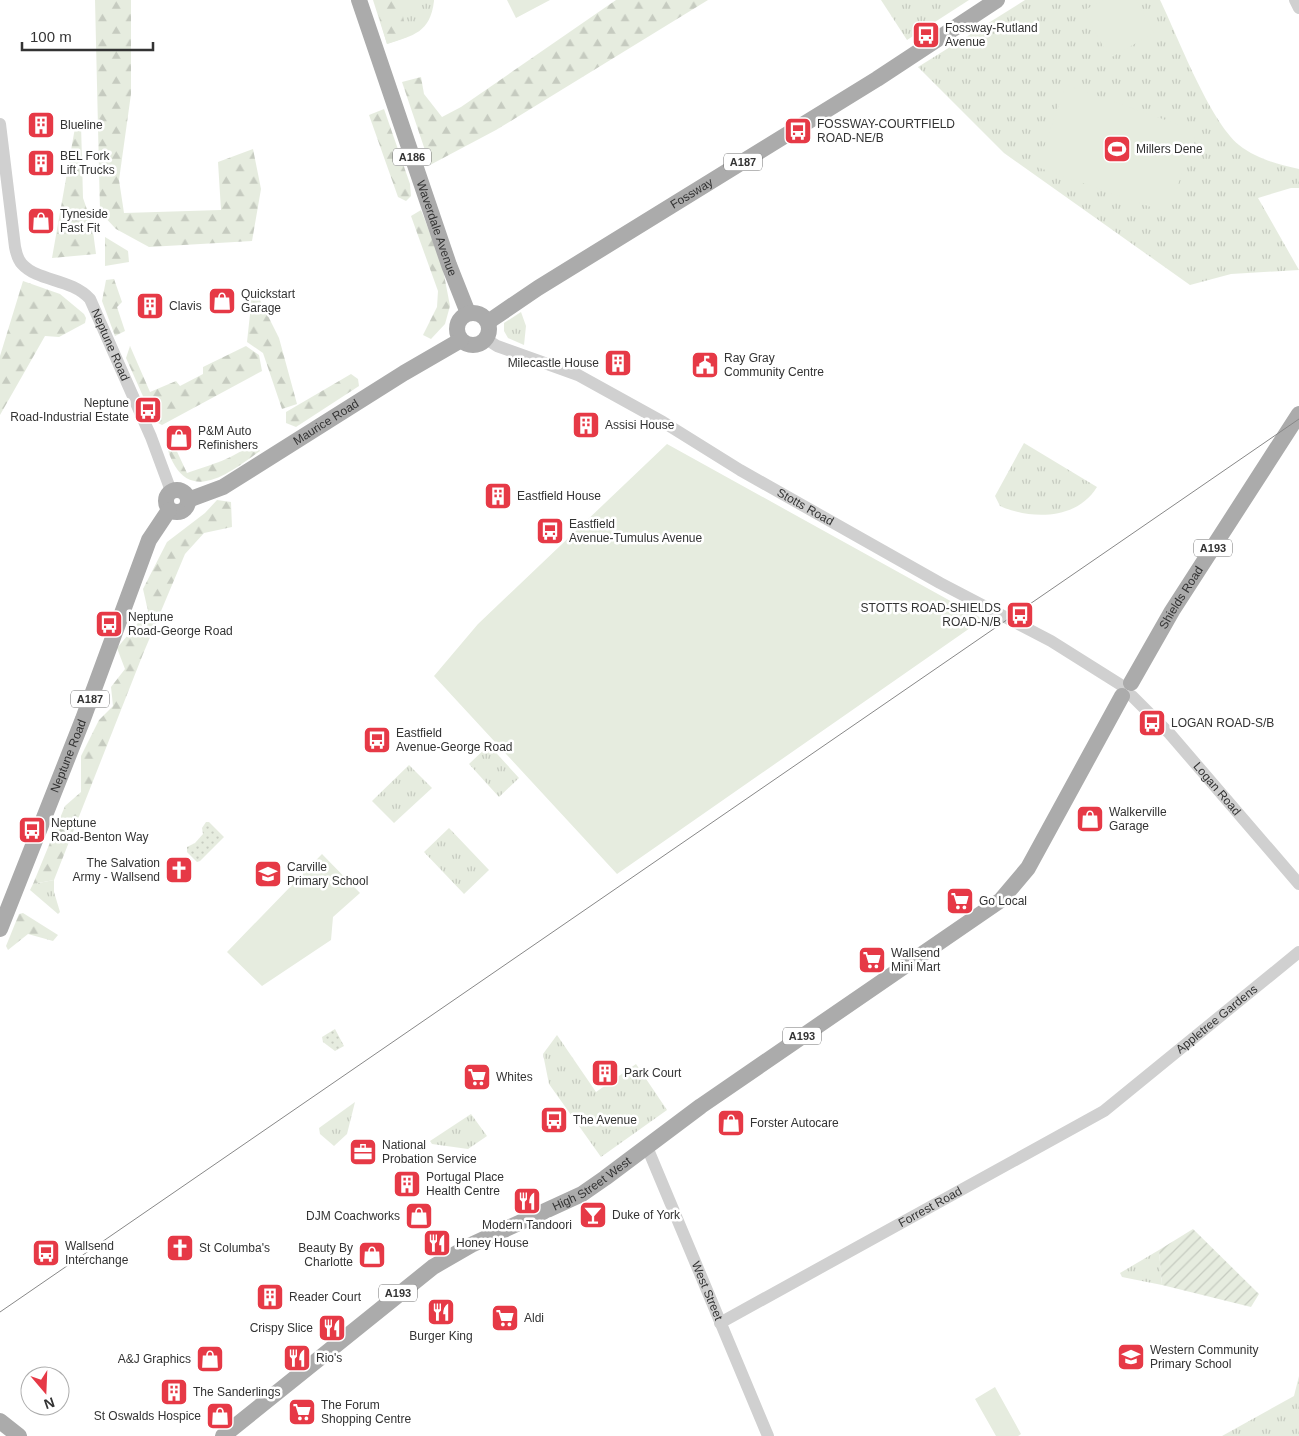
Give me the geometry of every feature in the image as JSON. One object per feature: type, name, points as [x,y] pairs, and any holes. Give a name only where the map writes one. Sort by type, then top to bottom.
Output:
[{"type":"main road","name":"Waverdale Avenue","points":[[359,0],[449,265],[468,313]]},
{"type":"main road","name":"Fossway","points":[[488,322],[538,288],[877,79],[997,0]]},
{"type":"main road","points":[[468,313],[482,315],[488,322],[489,331],[486,339],[474,345],[461,340],[457,325],[468,313]]},
{"type":"main road","name":"Maurice Road","points":[[188,500],[223,487],[404,372],[461,340]]},
{"type":"main road","name":"Shields Road","points":[[960,929],[1001,900],[1028,868],[1163,627],[1299,414]]},
{"type":"main road","points":[[169,510],[175,513],[182,512],[187,507],[188,500],[182,491],[171,492]]},
{"type":"main road","name":"Neptune Road","points":[[0,929],[80,728],[149,540],[169,510],[165,500],[171,492]]},
{"type":"main road","name":"High Street West","points":[[223,1436],[433,1267],[464,1249],[582,1194],[734,1083],[960,929]]},
{"type":"main road","points":[[0,1421],[19,1436]]},
{"type":"street","points":[[1295,0],[1299,8]]},
{"type":"street","name":"Neptune Road","points":[[0,124],[14,247],[21,264],[31,271],[83,291],[90,299],[151,438],[171,492]]},
{"type":"street","name":"Stotts Road","points":[[486,339],[497,346],[578,375],[662,422],[748,475],[940,583],[1051,642],[1126,690]]},
{"type":"street","name":"Logan Road","points":[[1126,690],[1170,734],[1299,884]]},
{"type":"street","name":"Appletree Gardens","points":[[1135,1086],[1299,952]]},
{"type":"street","name":"Forrest Road","points":[[720,1323],[1104,1112],[1135,1086]]},
{"type":"street","name":"West Street","points":[[647,1147],[768,1436]]},
{"type":"green space","points":[[95,0],[131,0],[131,94],[119,180],[124,213],[221,210],[218,162],[253,149],[261,189],[252,241],[149,247],[116,229],[100,212]]},
{"type":"green space","points":[[373,0],[434,1],[429,20],[419,31],[387,44]]},
{"type":"green space","points":[[374,0],[400,0],[407,37],[387,44]]},
{"type":"green space","points":[[507,0],[550,0],[516,18]]},
{"type":"green space","points":[[616,0],[708,0],[496,130],[430,165],[402,82],[421,77],[424,94],[442,117],[461,107]]},
{"type":"green space","points":[[881,0],[969,0],[907,40]]},
{"type":"green space","points":[[1025,0],[1160,0],[1195,77],[1228,133],[1239,145],[1253,154],[1275,163],[1299,169],[1299,188],[1291,188],[1258,198],[1299,270],[1231,274],[1190,285],[1004,153],[918,67]]},
{"type":"green space","points":[[1103,0],[1136,0],[1154,33],[1110,58],[1083,11]]},
{"type":"green space","name":"Millers Dene","points":[[1066,85],[1197,131],[1168,213],[1037,167]]},
{"type":"green space","points":[[384,109],[410,184],[411,196],[406,201],[398,197],[369,115]]},
{"type":"green space","points":[[76,122],[81,124],[83,198],[92,224],[96,254],[52,258]]},
{"type":"green space","points":[[421,210],[442,264],[450,306],[445,324],[431,339],[423,335],[437,307],[438,291],[411,216]]},
{"type":"green space","points":[[105,237],[128,251],[129,262],[105,266]]},
{"type":"green space","points":[[114,279],[122,302],[117,307],[125,331],[115,336],[102,301],[106,280]]},
{"type":"green space","points":[[23,281],[60,294],[84,314],[86,318],[85,323],[59,337],[45,336],[0,415],[0,356]]},
{"type":"green space","points":[[257,294],[279,338],[297,404],[282,409],[263,353],[247,342],[251,305],[248,297]]},
{"type":"green space","points":[[521,312],[526,326],[524,345],[508,338],[504,331],[504,323]]},
{"type":"green space","points":[[130,346],[150,392],[176,381],[180,386],[203,374],[203,367],[246,346],[259,355],[262,371],[162,425],[154,421],[126,358]]},
{"type":"green space","points":[[351,374],[358,379],[359,386],[296,427],[286,423],[286,412]]},
{"type":"green space","points":[[167,437],[173,443],[187,473],[214,464],[240,452],[254,441],[260,451],[217,478],[194,481],[184,476],[175,466],[167,445]]},
{"type":"green space","points":[[1024,443],[1097,487],[1078,506],[1053,514],[1025,514],[1000,506],[995,496]]},
{"type":"green space","points":[[667,444],[983,619],[617,874],[434,676],[478,624]]},
{"type":"green space","points":[[217,500],[231,502],[232,527],[204,533],[185,554],[143,654],[54,880],[33,884],[65,806],[81,792],[81,756],[99,720],[113,706],[111,687],[125,669],[117,648],[148,611],[143,589],[167,542],[205,513]]},
{"type":"green space","points":[[489,745],[519,778],[499,797],[469,764]]},
{"type":"green space","points":[[409,765],[432,788],[394,823],[372,801]]},
{"type":"green space","points":[[206,822],[209,822],[224,837],[197,862],[187,852],[187,847],[195,843],[203,834],[202,828]]},
{"type":"green space","points":[[449,828],[489,870],[464,894],[424,852]]},
{"type":"green space","points":[[322,854],[360,893],[333,917],[331,940],[262,986],[227,952]]},
{"type":"green space","points":[[54,880],[54,892],[60,912],[58,914],[30,890],[33,884]]},
{"type":"green space","points":[[23,913],[58,935],[53,941],[28,934],[8,950],[6,946],[19,914]]},
{"type":"green space","points":[[335,1029],[344,1046],[335,1051],[323,1042],[322,1037]]},
{"type":"green space","points":[[557,1035],[596,1092],[636,1064],[667,1110],[601,1157],[549,1084],[543,1054]]},
{"type":"green space","points":[[355,1102],[347,1134],[334,1146],[320,1134],[319,1128]]},
{"type":"green space","points":[[471,1114],[487,1136],[468,1149],[432,1144],[430,1141]]},
{"type":"green space","points":[[1193,1229],[1259,1294],[1251,1307],[1162,1285],[1159,1250]]},
{"type":"green space","points":[[1159,1250],[1162,1285],[1122,1277],[1120,1273]]},
{"type":"green space","points":[[1299,1376],[1299,1436],[1222,1436],[1294,1396]]},
{"type":"green space","points":[[995,1387],[1021,1434],[1018,1436],[996,1436],[975,1399]]},
{"type":"tram line","points":[[0,1312],[1299,419]]},
{"type":"place","name":"Fossway-Rutland Avenue","points":[[926,35]]},
{"type":"place","name":"Blueline","points":[[41,125]]},
{"type":"place","name":"FOSSWAY-COURTFIELD ROAD-NE/B","points":[[798,131]]},
{"type":"place","name":"Millers Dene","points":[[1117,149]]},
{"type":"place","name":"BEL Fork Lift Trucks","points":[[41,163]]},
{"type":"place","name":"Tyneside Fast Fit","points":[[41,221]]},
{"type":"place","name":"Quickstart Garage","points":[[222,301]]},
{"type":"place","name":"Clavis","points":[[150,306]]},
{"type":"place","name":"Milecastle House","points":[[618,363]]},
{"type":"place","name":"Ray Gray Community Centre","points":[[705,365]]},
{"type":"place","name":"Neptune Road-Industrial Estate","points":[[148,410]]},
{"type":"place","name":"Assisi House","points":[[586,425]]},
{"type":"place","name":"P&M Auto Refinishers","points":[[179,438]]},
{"type":"place","name":"Eastfield House","points":[[498,496]]},
{"type":"place","name":"Eastfield Avenue-Tumulus Avenue","points":[[550,531]]},
{"type":"place","name":"STOTTS ROAD-SHIELDS ROAD-N/B","points":[[1020,615]]},
{"type":"place","name":"Neptune Road-George Road","points":[[109,624]]},
{"type":"place","name":"LOGAN ROAD-S/B","points":[[1152,723]]},
{"type":"place","name":"Eastfield Avenue-George Road","points":[[377,740]]},
{"type":"place","name":"Walkerville Garage","points":[[1090,819]]},
{"type":"place","name":"Neptune Road-Benton Way","points":[[32,830]]},
{"type":"place","name":"The Salvation Army - Wallsend","points":[[179,870]]},
{"type":"place","name":"Carville Primary School","points":[[268,874]]},
{"type":"place","name":"Go Local","points":[[960,901]]},
{"type":"place","name":"Wallsend Mini Mart","points":[[872,960]]},
{"type":"place","name":"Park Court","points":[[605,1073]]},
{"type":"place","name":"Whites","points":[[477,1077]]},
{"type":"place","name":"The Avenue","points":[[554,1120]]},
{"type":"place","name":"Forster Autocare","points":[[731,1123]]},
{"type":"place","name":"National Probation Service","points":[[363,1152]]},
{"type":"place","name":"Portugal Place Health Centre","points":[[407,1184]]},
{"type":"place","name":"Modern Tandoori","points":[[527,1201]]},
{"type":"place","name":"Duke of York","points":[[593,1215]]},
{"type":"place","name":"DJM Coachworks","points":[[419,1216]]},
{"type":"place","name":"Honey House","points":[[437,1243]]},
{"type":"place","name":"St Columba's","points":[[180,1248]]},
{"type":"place","name":"Wallsend Interchange","points":[[46,1253]]},
{"type":"place","name":"Beauty By Charlotte","points":[[372,1255]]},
{"type":"place","name":"Reader Court","points":[[270,1297]]},
{"type":"place","name":"Burger King","points":[[441,1312]]},
{"type":"place","name":"Aldi","points":[[505,1318]]},
{"type":"place","name":"Crispy Slice","points":[[332,1328]]},
{"type":"place","name":"Western Community Primary School","points":[[1131,1357]]},
{"type":"place","name":"Rio's","points":[[297,1358]]},
{"type":"place","name":"A&J Graphics","points":[[210,1359]]},
{"type":"place","name":"The Sanderlings","points":[[174,1392]]},
{"type":"place","name":"The Forum Shopping Centre","points":[[302,1412]]},
{"type":"place","name":"St Oswalds Hospice","points":[[220,1416]]}]
